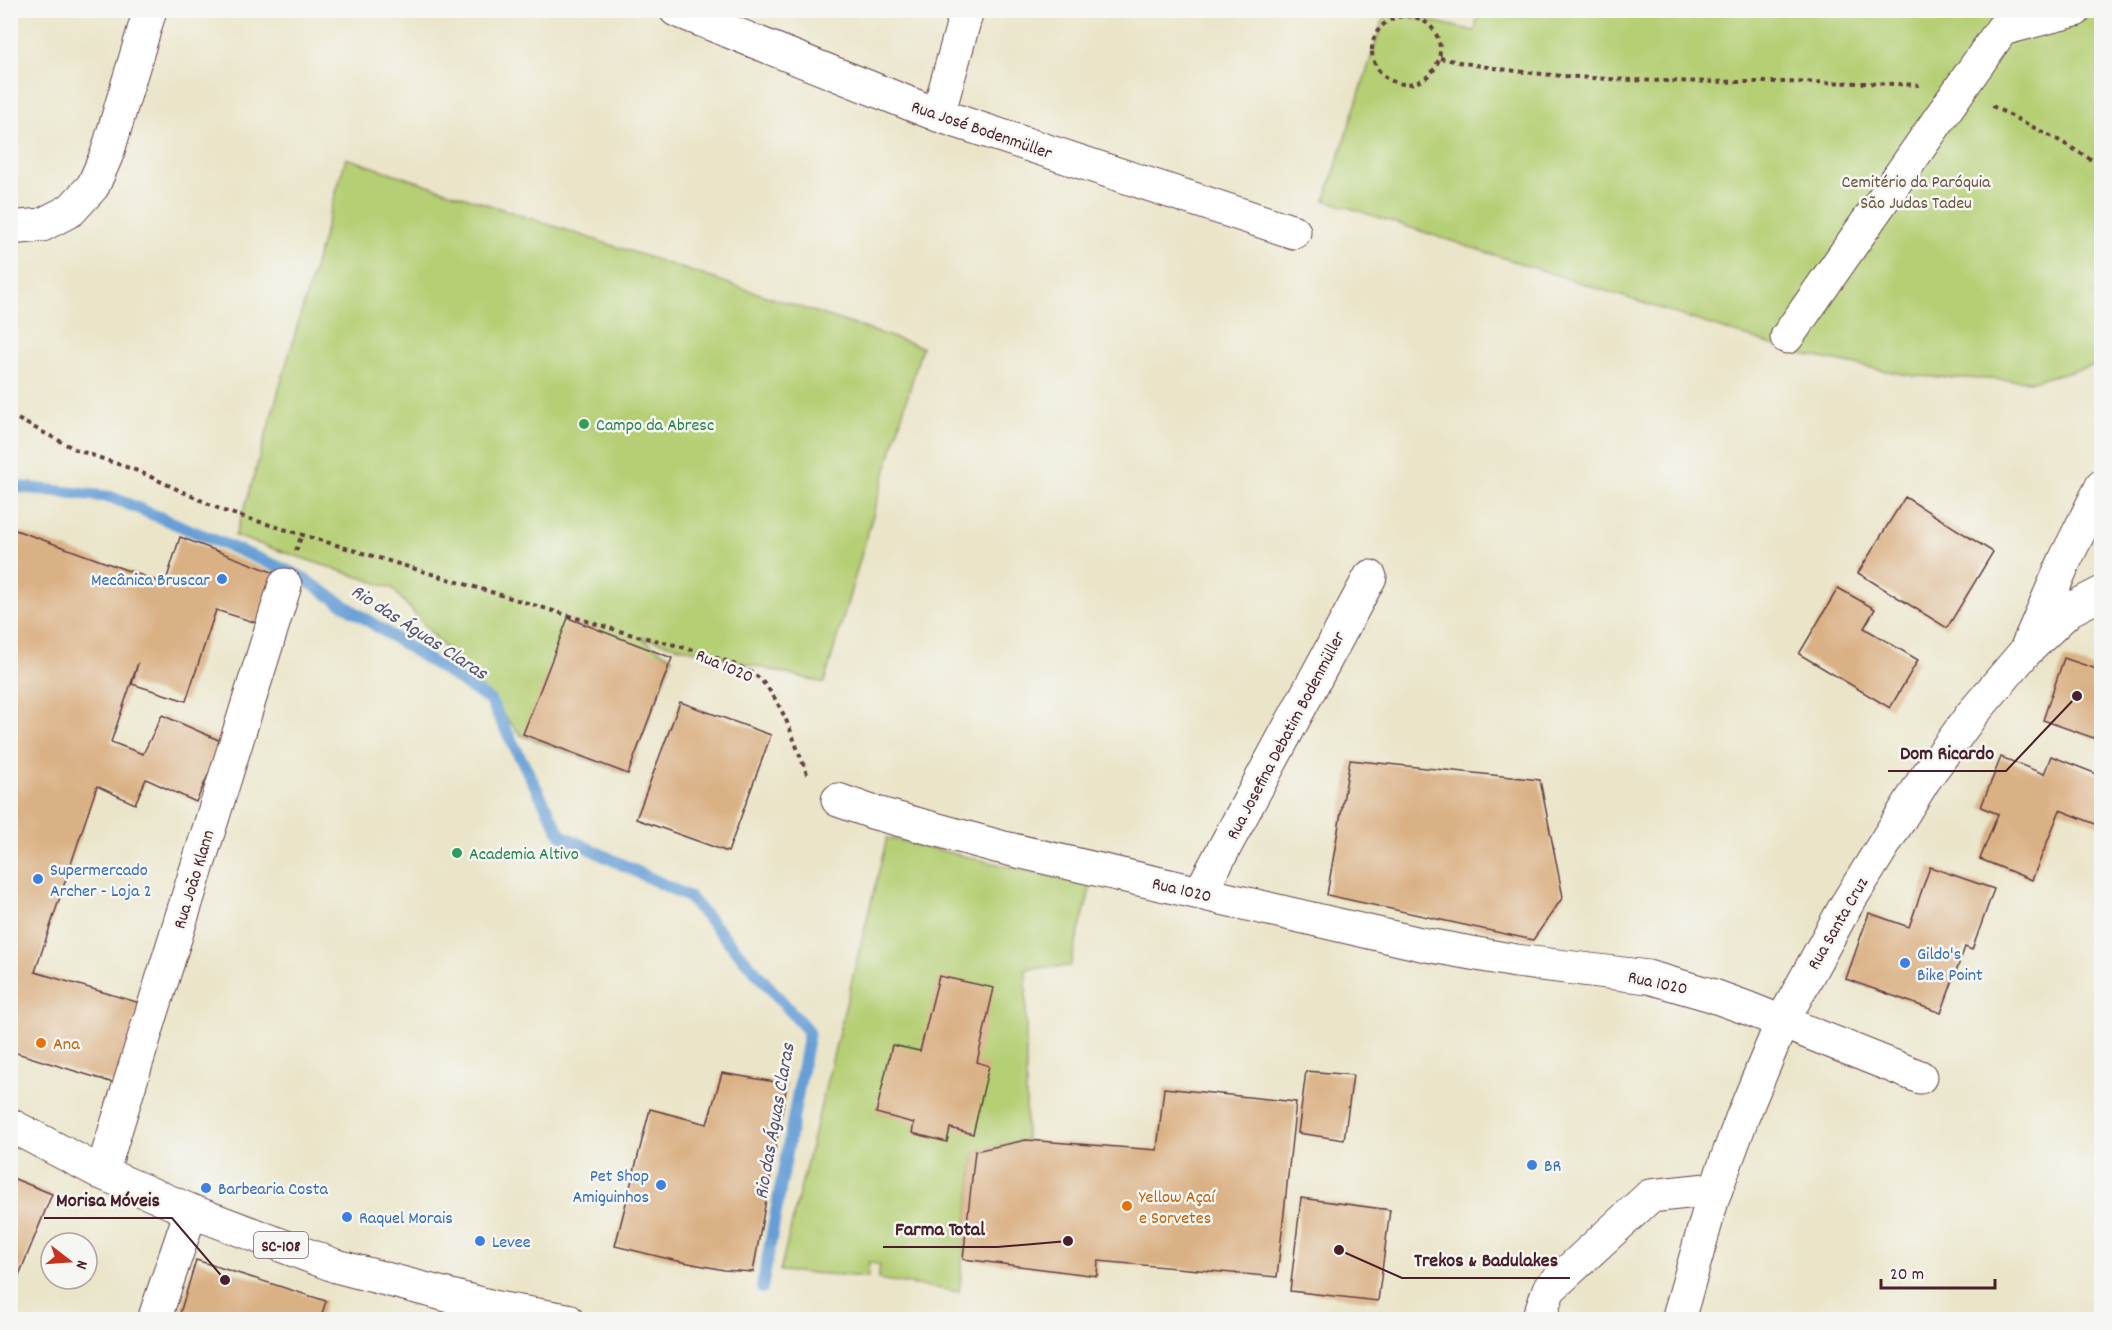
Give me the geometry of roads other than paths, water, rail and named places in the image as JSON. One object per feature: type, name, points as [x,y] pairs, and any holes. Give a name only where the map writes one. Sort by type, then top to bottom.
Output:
[{"type":"street","points":[[10,228],[42,225],[71,210],[93,186],[107,154],[150,10]]},
{"type":"street","name":"Rua José Bodenmüller","points":[[676,10],[938,115],[1294,232]]},
{"type":"street","points":[[938,115],[967,10]]},
{"type":"street","points":[[1787,337],[2002,29],[2075,10]]},
{"type":"street","points":[[2087,10],[2102,15]]},
{"type":"street","points":[[2025,652],[2065,560],[2102,486]]},
{"type":"street","name":"Rua João Klann","points":[[102,1173],[290,571]]},
{"type":"street","name":"Rua Josefina Debatim Bodenmüller","points":[[1200,893],[1370,577]]},
{"type":"street","name":"Rua Santa Cruz","points":[[1678,1320],[1716,1189],[1742,1118],[1782,1022],[1845,907],[1924,780],[1973,713],[2025,652],[2068,610],[2102,593]]},
{"type":"street","name":"Rua 1020","points":[[838,800],[872,812],[1000,847],[1421,944],[1516,961],[1648,977],[1711,995],[1920,1077]]},
{"type":"street","name":"SC-108","points":[[10,1125],[102,1173],[191,1211],[336,1266],[495,1314],[567,1320]]},
{"type":"street","points":[[1538,1320],[1549,1289],[1650,1196],[1716,1189]]},
{"type":"street","points":[[154,1320],[191,1211]]},
{"type":"waterway","name":"Rio das Águas Claras","points":[[10,486],[111,497],[298,575],[490,700],[561,835],[689,897],[809,1032],[762,1288]]},
{"type":"place","name":"Campo da Abresc","points":[[584,424]]},
{"type":"place","name":"Mecânica Bruscar","points":[[222,579]]},
{"type":"place","name":"Dom Ricardo","points":[[2077,696]]},
{"type":"place","name":"Academia Altivo","points":[[457,853]]},
{"type":"place","name":"Supermercado Archer - Loja 2","points":[[38,879]]},
{"type":"place","name":"Gildo's Bike Point","points":[[1905,963]]},
{"type":"place","name":"Ana","points":[[41,1043]]},
{"type":"place","name":"BR","points":[[1532,1165]]},
{"type":"place","name":"Pet Shop Amiguinhos","points":[[661,1185]]},
{"type":"place","name":"Barbearia Costa","points":[[206,1188]]},
{"type":"place","name":"Yellow Açaí e Sorvetes","points":[[1127,1206]]},
{"type":"place","name":"Raquel Morais","points":[[347,1217]]},
{"type":"place","name":"Levee","points":[[480,1241]]},
{"type":"place","name":"Farma Total","points":[[1068,1241]]},
{"type":"place","name":"Trekos & Badulakes","points":[[1339,1250]]},
{"type":"place","name":"Morisa Móveis","points":[[225,1280]]},
{"type":"park label","name":"Cemitério da Paróquia São Judas Tadeu","points":[[1916,192]]}]
